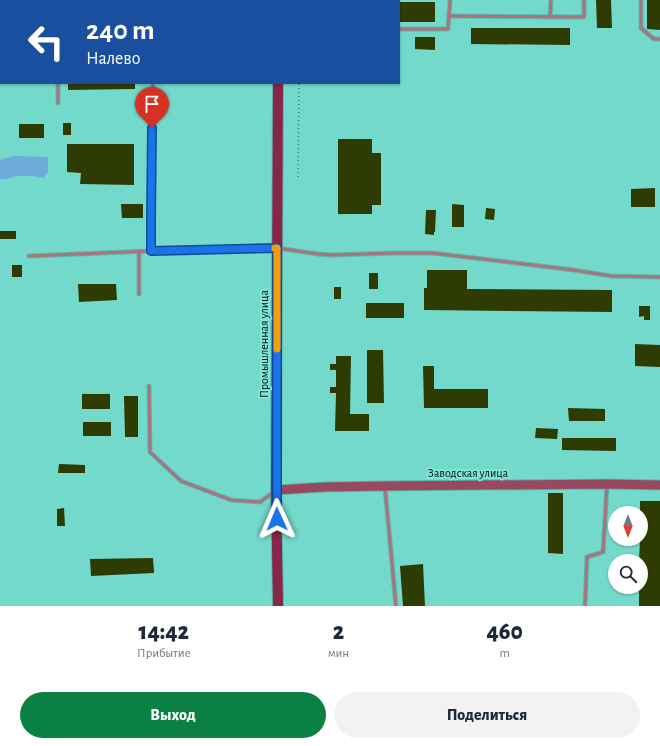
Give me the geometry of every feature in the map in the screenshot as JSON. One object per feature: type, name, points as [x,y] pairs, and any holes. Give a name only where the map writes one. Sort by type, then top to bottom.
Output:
[{"type":"main road","name":"Промышленная улица","points":[[278,84],[276,490],[278,606]]},
{"type":"street","name":"Заводская улица","points":[[276,490],[324,487],[385,486],[660,485]]},
{"type":"lane","points":[[400,29],[448,29],[450,0]]},
{"type":"lane","points":[[550,17],[551,0]]},
{"type":"lane","points":[[449,16],[584,17],[584,0]]},
{"type":"lane","points":[[641,0],[640,28],[654,39],[660,39]]},
{"type":"lane","points":[[58,84],[58,103]]},
{"type":"lane","points":[[151,251],[153,84]]},
{"type":"lane","points":[[29,256],[140,251],[277,248],[333,255],[394,252],[432,253],[574,270],[611,276],[660,277]]},
{"type":"lane","points":[[139,294],[140,251]]},
{"type":"lane","points":[[149,386],[150,452],[181,481],[231,500],[260,502],[276,490]]},
{"type":"lane","points":[[585,606],[587,557],[604,552],[607,484]]},
{"type":"lane","points":[[385,486],[396,606]]},
{"type":"path","points":[[298,177],[299,84]]},
{"type":"water","points":[[14,156],[48,157],[48,172],[44,178],[17,176],[7,179],[0,179],[0,160]]},
{"type":"building","points":[[596,0],[611,0],[612,28],[597,28]]},
{"type":"building","points":[[647,0],[660,0],[660,30],[647,29]]},
{"type":"building","points":[[400,2],[435,2],[435,22],[400,22]]},
{"type":"building","points":[[471,28],[570,28],[570,45],[471,44]]},
{"type":"building","points":[[415,37],[435,37],[435,50],[415,49]]},
{"type":"building","points":[[68,84],[135,84],[135,89],[68,90]]},
{"type":"building","points":[[63,123],[71,123],[71,135],[63,135]]},
{"type":"building","points":[[19,124],[44,124],[44,138],[19,138]]},
{"type":"building","points":[[338,139],[372,139],[372,153],[381,153],[381,205],[372,205],[372,214],[338,214]]},
{"type":"building","points":[[67,144],[134,144],[134,185],[80,184],[81,173],[67,172]]},
{"type":"building","points":[[655,188],[655,207],[631,207],[631,189]]},
{"type":"building","points":[[121,204],[143,204],[143,218],[122,218]]},
{"type":"building","points":[[452,204],[464,205],[464,227],[452,227]]},
{"type":"building","points":[[486,208],[495,209],[494,220],[485,219]]},
{"type":"building","points":[[426,210],[436,210],[434,235],[425,234]]},
{"type":"building","points":[[0,231],[16,231],[16,239],[0,239]]},
{"type":"building","points":[[12,265],[22,265],[22,277],[12,277]]},
{"type":"building","points":[[427,270],[467,270],[467,289],[612,290],[612,312],[424,310],[424,288],[427,288]]},
{"type":"building","points":[[369,273],[378,273],[378,289],[369,289]]},
{"type":"building","points":[[78,284],[116,284],[117,300],[79,302]]},
{"type":"building","points":[[334,287],[341,287],[341,299],[334,299]]},
{"type":"building","points":[[366,303],[404,303],[404,318],[366,318]]},
{"type":"building","points":[[639,306],[650,306],[650,320],[644,320],[644,316],[639,317]]},
{"type":"building","points":[[635,344],[660,345],[660,367],[635,366]]},
{"type":"building","points":[[367,350],[383,350],[384,403],[367,403]]},
{"type":"building","points":[[336,356],[351,356],[350,414],[369,414],[369,431],[335,431],[336,393],[330,393],[330,387],[336,387],[336,370],[330,370],[330,364],[336,364]]},
{"type":"building","points":[[423,366],[434,366],[434,389],[488,389],[488,408],[424,408]]},
{"type":"building","points":[[82,394],[110,394],[110,409],[82,409]]},
{"type":"building","points":[[124,396],[138,396],[138,437],[125,437]]},
{"type":"building","points":[[568,408],[605,409],[605,421],[569,421]]},
{"type":"building","points":[[83,422],[111,422],[111,436],[83,436]]},
{"type":"building","points":[[536,428],[558,429],[557,439],[535,438]]},
{"type":"building","points":[[562,438],[616,438],[616,451],[562,450]]},
{"type":"building","points":[[59,464],[85,465],[85,473],[58,473]]},
{"type":"building","points":[[548,493],[563,493],[563,554],[548,553]]},
{"type":"building","points":[[640,501],[660,501],[660,606],[639,606],[639,594],[648,594],[648,554],[639,554],[640,546],[648,546],[648,506],[640,506]]},
{"type":"building","points":[[64,508],[65,526],[57,526],[57,509]]},
{"type":"building","points":[[153,558],[154,573],[91,576],[90,559]]},
{"type":"building","points":[[423,564],[425,606],[403,606],[400,566]]},
{"type":"slow traffic","points":[[275,248],[277,248],[277,349]]},
{"type":"route","points":[[152,128],[151,251],[277,248],[277,519]]}]
